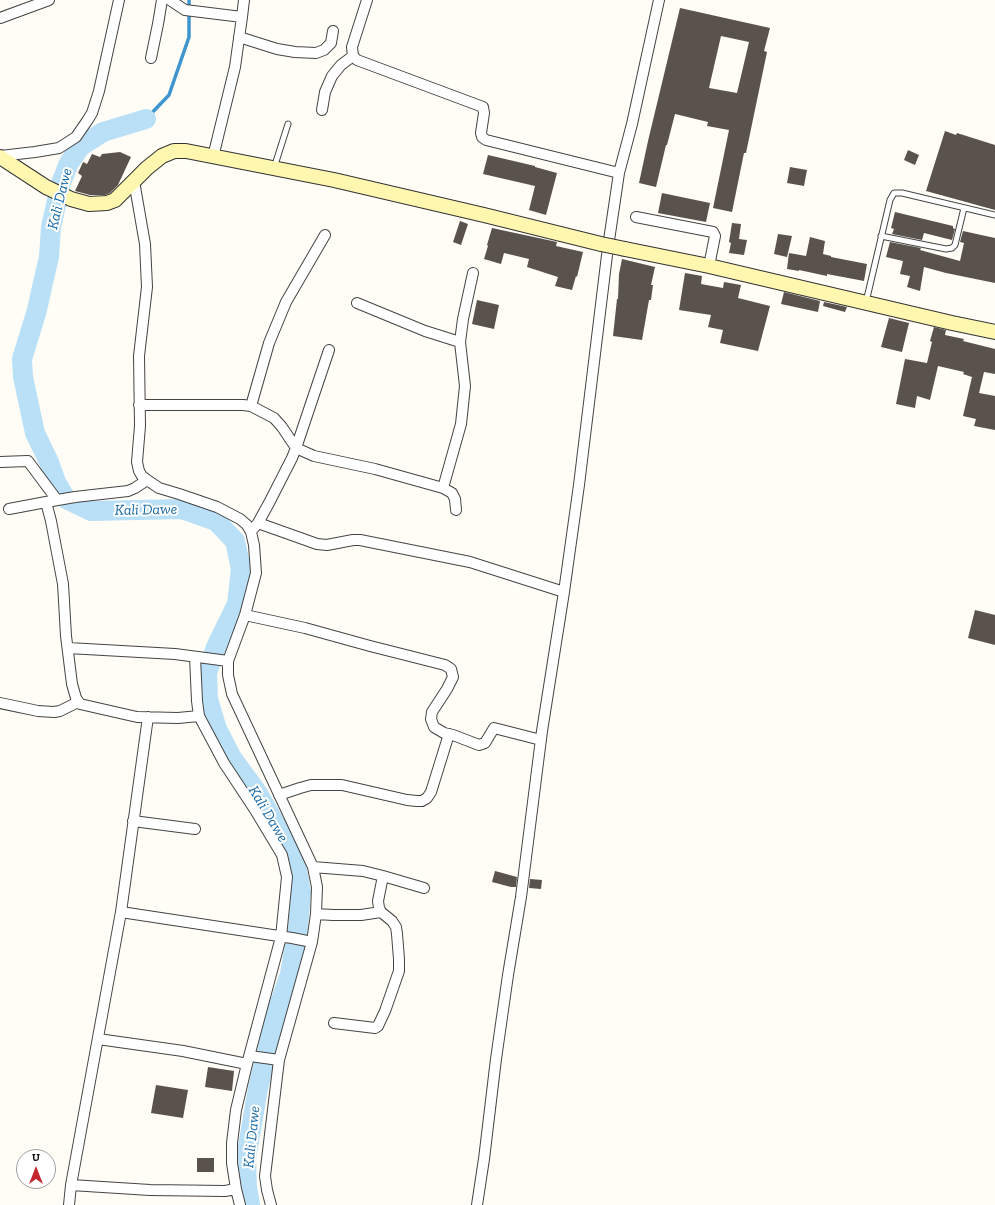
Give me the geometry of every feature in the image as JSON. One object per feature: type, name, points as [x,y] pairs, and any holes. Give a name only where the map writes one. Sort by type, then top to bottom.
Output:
[{"type":"main road","points":[[0,157],[46,186],[71,199],[90,204],[107,203],[115,200],[147,168],[162,156],[174,151],[186,151],[334,180],[601,244],[709,266],[995,332]]},
{"type":"street","points":[[0,18],[49,0]]},
{"type":"street","points":[[0,157],[59,148],[76,137],[92,113],[99,91],[119,0]]},
{"type":"street","points":[[151,58],[162,0]]},
{"type":"street","points":[[170,0],[185,10],[242,17]]},
{"type":"street","points":[[213,157],[235,67],[244,0]]},
{"type":"street","points":[[367,0],[352,47],[354,56],[357,60],[483,107],[484,112],[481,133],[482,137],[486,140],[619,173]]},
{"type":"street","points":[[477,1205],[501,1021],[521,897],[541,740],[564,592],[608,247],[619,173],[634,116],[659,0]]},
{"type":"street","points":[[239,37],[277,49],[294,52],[316,53],[324,50],[331,43],[333,31]]},
{"type":"street","points":[[322,110],[325,92],[332,76],[341,66],[354,56]]},
{"type":"street","points":[[134,181],[145,244],[148,287],[139,356],[140,426],[137,462],[139,471],[142,476],[159,488],[217,507],[240,519],[247,525],[251,532],[254,545],[256,573],[245,615],[228,661],[228,675],[232,694],[313,867],[317,887],[316,914],[279,1060],[265,1176],[266,1190],[271,1205]]},
{"type":"street","points":[[636,218],[713,232],[715,236],[709,266]]},
{"type":"street","points":[[252,406],[269,343],[286,302],[326,234]]},
{"type":"street","points":[[443,488],[461,424],[465,386],[460,342],[463,319],[473,273]]},
{"type":"street","points":[[357,303],[425,331],[460,342]]},
{"type":"street","points":[[251,532],[258,523],[292,458],[329,350]]},
{"type":"street","points":[[139,405],[252,406],[274,418],[296,448],[314,456],[375,469],[443,488],[452,493],[455,499],[456,510]]},
{"type":"street","points":[[0,462],[28,461],[52,501],[51,521],[63,584],[64,616],[72,684],[78,702],[80,704],[119,714],[137,717],[178,718],[199,716]]},
{"type":"street","points":[[9,509],[75,497],[128,491],[147,480]]},
{"type":"street","points":[[258,523],[317,544],[328,545],[360,540],[470,562],[564,592]]},
{"type":"street","points":[[245,615],[305,628],[445,665],[451,669],[453,677],[432,712],[431,719],[434,727],[444,733],[478,745],[485,743],[494,728],[541,740]]},
{"type":"street","points":[[68,648],[175,654],[228,661]]},
{"type":"street","points":[[200,658],[196,693],[199,716],[224,763],[282,855],[287,877],[281,936],[236,1110],[232,1143],[232,1163],[240,1205]]},
{"type":"street","points":[[0,703],[38,711],[54,712],[60,711],[78,702]]},
{"type":"street","points":[[69,1205],[71,1185],[121,912],[148,717]]},
{"type":"street","points":[[279,796],[311,785],[342,785],[407,800],[422,801],[427,798],[431,792],[449,734]]},
{"type":"street","points":[[133,821],[196,829]]},
{"type":"street","points":[[313,867],[363,872],[383,876],[424,888]]},
{"type":"street","points":[[334,1023],[376,1028],[385,1011],[399,971],[396,927],[379,908],[378,901],[383,876]]},
{"type":"street","points":[[121,912],[308,941]]},
{"type":"street","points":[[316,914],[361,915],[381,912]]},
{"type":"street","points":[[98,1040],[248,1060],[279,1060]]},
{"type":"street","points":[[71,1185],[150,1190],[226,1191],[236,1189]]},
{"type":"lane","points":[[274,169],[288,124]]},
{"type":"lane","points":[[865,303],[890,200],[894,193],[902,193],[995,215]]},
{"type":"lane","points":[[881,236],[946,249],[952,248],[955,245],[964,208]]},
{"type":"building","points":[[680,8],[770,28],[764,51],[767,52],[732,212],[713,208],[729,130],[707,126],[708,122],[675,114],[656,187],[639,183]],"holes":[[[721,36],[749,42],[737,93],[709,88]]]},
{"type":"building","points":[[945,131],[956,135],[957,133],[995,145],[995,210],[926,191]]},
{"type":"building","points":[[908,150],[919,155],[915,165],[904,160]]},
{"type":"building","points":[[120,152],[131,157],[118,185],[110,193],[105,195],[90,195],[75,191],[82,176],[78,173],[83,162],[87,164],[92,154],[100,157],[102,154]]},
{"type":"building","points":[[488,155],[535,166],[557,173],[546,215],[529,210],[535,186],[483,174]]},
{"type":"building","points":[[790,167],[807,170],[804,186],[787,183]]},
{"type":"building","points":[[662,193],[710,203],[706,222],[658,213]]},
{"type":"building","points":[[895,212],[953,226],[955,229],[952,240],[924,233],[922,240],[892,234],[894,229],[891,228]]},
{"type":"building","points":[[460,221],[468,224],[461,245],[453,242]]},
{"type":"building","points":[[732,223],[741,224],[739,239],[747,240],[744,255],[729,253]]},
{"type":"building","points":[[492,228],[557,242],[556,246],[583,252],[572,290],[555,286],[558,277],[527,267],[529,259],[504,253],[501,264],[484,259]]},
{"type":"building","points":[[963,231],[995,238],[995,283],[924,267],[920,291],[907,287],[910,276],[900,274],[903,261],[886,257],[890,242],[921,248],[920,250],[960,261],[964,243],[960,242]]},
{"type":"building","points":[[778,234],[792,236],[787,257],[774,254]]},
{"type":"building","points":[[810,237],[825,241],[823,254],[867,264],[864,281],[827,274],[827,276],[787,269],[789,253],[806,256]]},
{"type":"building","points":[[622,259],[655,267],[651,285],[653,285],[651,300],[649,300],[642,340],[613,336],[618,299],[619,274]]},
{"type":"building","points":[[685,273],[702,276],[701,284],[723,288],[724,282],[741,285],[738,298],[770,306],[758,351],[720,343],[723,330],[708,327],[711,315],[679,310]]},
{"type":"building","points":[[784,292],[820,301],[818,312],[781,304]]},
{"type":"building","points":[[477,300],[499,305],[494,329],[472,324]]},
{"type":"building","points":[[824,302],[847,307],[845,312],[823,306]]},
{"type":"building","points":[[889,318],[909,323],[902,352],[881,347]]},
{"type":"building","points":[[934,327],[946,330],[945,335],[964,339],[963,341],[995,349],[995,374],[984,372],[979,393],[995,396],[995,430],[974,426],[976,419],[963,416],[972,377],[963,374],[964,372],[938,366],[930,400],[917,396],[915,408],[896,404],[905,359],[927,363],[932,342],[930,341]]},
{"type":"building","points":[[975,610],[995,615],[995,645],[968,638]]},
{"type":"building","points":[[495,871],[517,877],[516,887],[492,882]]},
{"type":"building","points":[[530,879],[542,880],[541,889],[529,888]]},
{"type":"building","points":[[208,1067],[234,1071],[232,1091],[205,1087]]},
{"type":"building","points":[[156,1085],[188,1090],[183,1118],[151,1113]]},
{"type":"building","points":[[197,1158],[214,1158],[214,1172],[197,1172]]},
{"type":"waterway","name":"Kali Dawe","points":[[146,119],[169,95],[189,37],[189,0]]},
{"type":"waterway","name":"Kali Dawe","points":[[146,119],[103,132],[81,146],[69,163],[61,183],[51,227],[49,257],[37,310],[22,359],[23,377],[35,433],[49,462],[56,482],[66,499],[91,511],[182,509],[216,521],[235,541],[241,569],[237,604],[216,647],[207,673],[208,699],[217,729],[232,758],[257,792],[283,837],[296,864],[301,893],[298,928],[290,974],[277,1011],[258,1088],[246,1159],[247,1187],[250,1205]]}]
